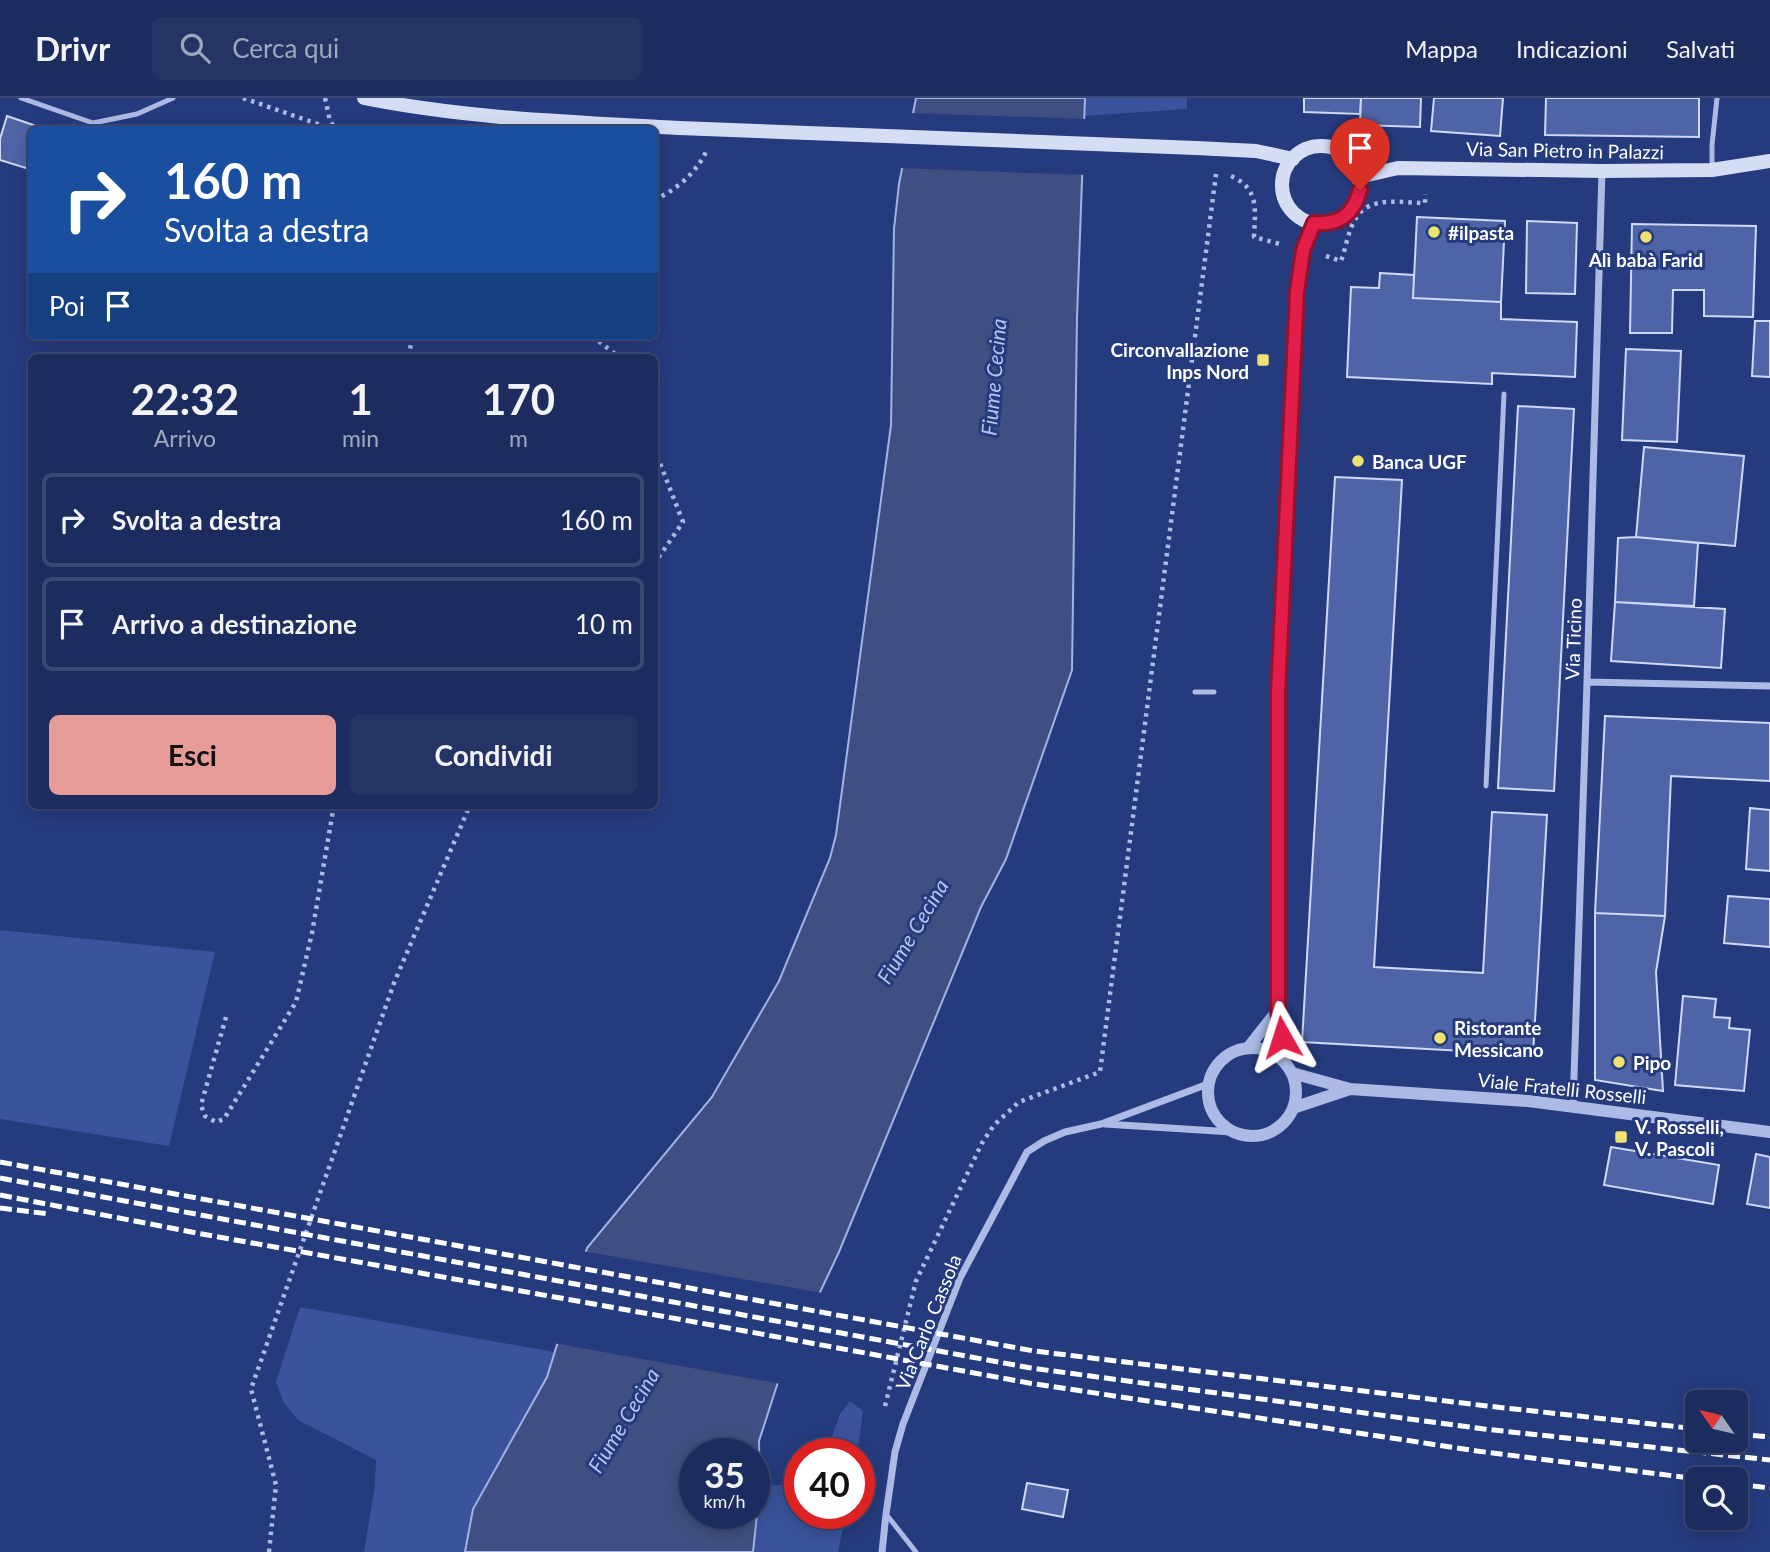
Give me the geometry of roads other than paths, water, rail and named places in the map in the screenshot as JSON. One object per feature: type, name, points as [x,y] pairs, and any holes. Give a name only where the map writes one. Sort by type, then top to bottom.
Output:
[{"type":"main road","points":[[364,98],[502,117],[647,126]]},
{"type":"main road","points":[[658,127],[1256,151],[1293,159]]},
{"type":"main road","points":[[1326,146],[1348,156],[1360,177],[1357,202],[1339,220],[1327,224],[1303,220],[1293,213],[1283,192],[1286,168],[1302,151],[1314,147],[1326,146]]},
{"type":"main road","name":"Via San Pietro in Palazzi","points":[[1360,177],[1398,168],[1712,170],[1770,161]]},
{"type":"street","name":"Via Ticino","points":[[1573,1107],[1602,171]]},
{"type":"street","points":[[1289,1068],[1275,1054],[1262,1049],[1248,1048],[1234,1052],[1222,1060],[1213,1071],[1208,1084],[1208,1098],[1220,1124],[1232,1132],[1261,1136],[1274,1131],[1286,1121],[1296,1097],[1296,1084],[1289,1068],[1278,1010],[1278,693],[1297,292],[1303,250],[1314,223]]},
{"type":"street","points":[[1587,682],[1770,685]]},
{"type":"street","points":[[1248,1048],[1278,1010]]},
{"type":"street","name":"Viale Fratelli Rosselli","points":[[1289,1068],[1350,1088],[1528,1101],[1770,1132]]},
{"type":"street","name":"Via Carlo Cassola","points":[[882,1552],[895,1452],[903,1423],[960,1278],[1027,1152],[1044,1140],[1065,1132],[1101,1124],[1208,1084]]},
{"type":"street","name":"Viale Fratelli Rosselli","points":[[1293,1108],[1350,1088]]},
{"type":"street","name":"Via Carlo Cassola","points":[[1101,1124],[1232,1132]]},
{"type":"lane","points":[[21,98],[93,123],[137,114],[173,98]]},
{"type":"lane","points":[[1712,170],[1717,98]]},
{"type":"lane","points":[[1486,786],[1504,394]]},
{"type":"lane","points":[[1195,692],[1214,692]]},
{"type":"lane","points":[[886,1514],[916,1552]]},
{"type":"water","name":"Fiume Cecina","points":[[916,98],[1085,98],[1077,317],[1072,670],[1006,859],[981,907],[839,1252],[779,1379],[760,1438],[679,1438],[679,1529],[755,1529],[753,1552],[465,1552],[473,1509],[547,1377],[587,1248],[712,1097],[779,981],[830,858],[836,835],[891,425],[894,229],[899,184]]},
{"type":"railway","points":[[0,1162],[1034,1351],[1685,1428]]},
{"type":"railway","points":[[0,1178],[1031,1368],[1484,1429],[1770,1460]]},
{"type":"railway","points":[[0,1195],[1029,1383],[1477,1451],[1685,1477]]},
{"type":"railway","points":[[0,1208],[49,1214]]},
{"type":"railway","points":[[1748,1435],[1770,1437]]},
{"type":"railway","points":[[1748,1485],[1770,1488]]},
{"type":"place","name":"#ilpasta","points":[[1434,232]]},
{"type":"place","name":"Alì babà Farid","points":[[1646,237]]},
{"type":"place","name":"Circonvallazione Inps Nord","points":[[1263,360]]},
{"type":"place","name":"Banca UGF","points":[[1358,461]]},
{"type":"place","name":"Ristorante Messicano","points":[[1440,1038]]},
{"type":"place","name":"Pipo","points":[[1619,1062]]},
{"type":"place","name":"V. Rosselli, V. Pascoli","points":[[1621,1137]]}]
